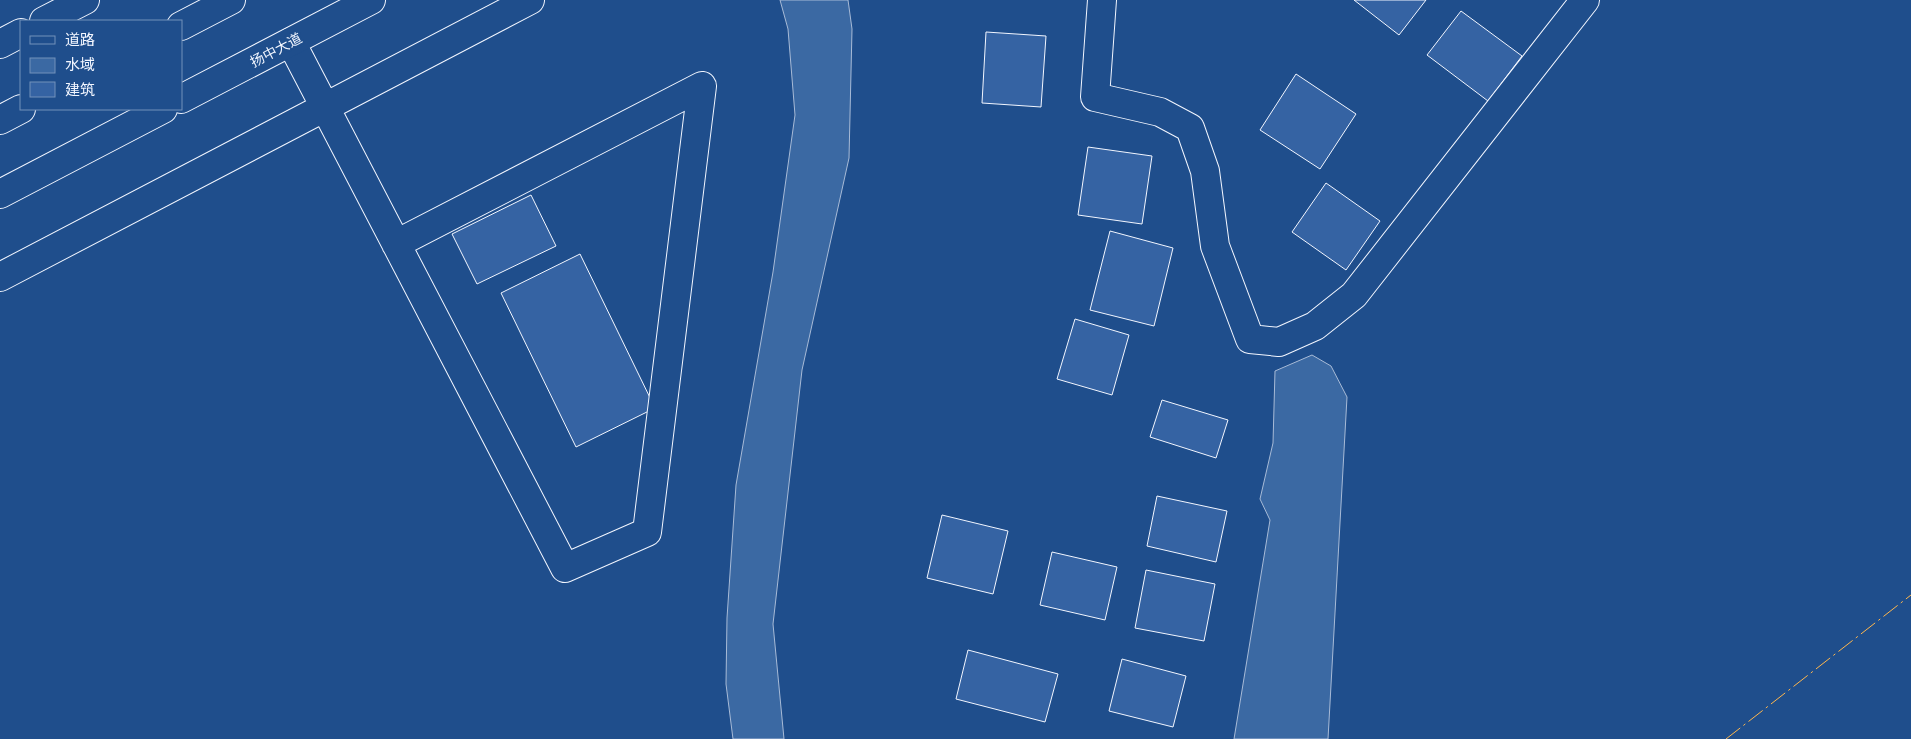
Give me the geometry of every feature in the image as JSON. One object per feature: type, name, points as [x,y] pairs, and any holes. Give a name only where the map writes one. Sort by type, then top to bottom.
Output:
[{"type":"street","points":[[46,20],[85,0]]},
{"type":"street","points":[[182,25],[231,0]]},
{"type":"street","name":"扬中大道","points":[[182,98],[371,0]]},
{"type":"street","points":[[0,278],[530,0]]},
{"type":"street","points":[[1102,0],[1095,97],[1160,112],[1190,128],[1206,171],[1216,246],[1250,339],[1280,342],[1315,326],[1354,295],[1586,0]]},
{"type":"street","points":[[0,44],[20,34]]},
{"type":"street","points":[[291,42],[326,107],[396,244],[565,568],[647,532],[702,86],[396,244]]},
{"type":"street","points":[[0,120],[20,110]]},
{"type":"street","points":[[0,194],[161,110]]},
{"type":"water","points":[[780,0],[848,0],[852,29],[849,158],[802,370],[773,624],[784,739],[733,739],[726,684],[727,618],[736,485],[773,272],[795,115],[788,29]]},
{"type":"water","points":[[1312,355],[1331,366],[1347,397],[1328,739],[1234,739],[1270,520],[1260,499],[1273,443],[1275,371]]},
{"type":"building","points":[[1354,0],[1426,0],[1399,35]]},
{"type":"building","points":[[1461,11],[1522,56],[1488,101],[1427,55]]},
{"type":"building","points":[[986,32],[1046,36],[1041,107],[982,103]]},
{"type":"building","points":[[1296,74],[1356,114],[1320,169],[1260,130]]},
{"type":"building","points":[[1088,147],[1152,156],[1142,224],[1078,215]]},
{"type":"building","points":[[1326,183],[1380,221],[1346,270],[1292,232]]},
{"type":"building","points":[[531,195],[556,246],[477,284],[452,234]]},
{"type":"building","points":[[1110,231],[1173,248],[1154,326],[1090,310]]},
{"type":"building","points":[[580,254],[655,408],[576,447],[501,293]]},
{"type":"building","points":[[1075,319],[1129,335],[1112,395],[1057,379]]},
{"type":"building","points":[[1162,400],[1228,420],[1216,458],[1150,437]]},
{"type":"building","points":[[1157,496],[1227,511],[1216,562],[1147,546]]},
{"type":"building","points":[[942,515],[1008,531],[993,594],[927,578]]},
{"type":"building","points":[[1052,552],[1117,567],[1105,620],[1040,605]]},
{"type":"building","points":[[1146,570],[1215,584],[1204,641],[1135,628]]},
{"type":"building","points":[[968,650],[1058,674],[1045,722],[956,699]]},
{"type":"building","points":[[1122,659],[1186,676],[1173,727],[1109,711]]},
{"type":"power","points":[[1726,739],[1911,595]]}]
